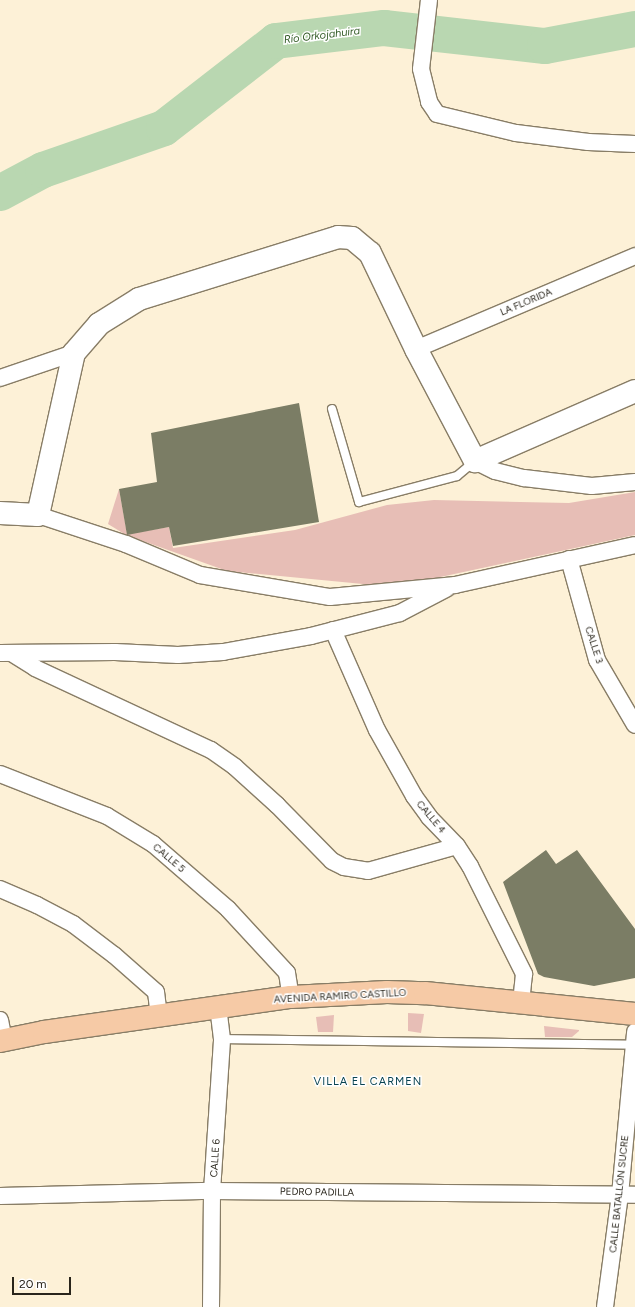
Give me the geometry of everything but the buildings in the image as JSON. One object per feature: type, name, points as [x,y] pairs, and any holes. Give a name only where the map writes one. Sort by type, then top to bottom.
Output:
[{"type":"main road","points":[[0,513],[38,515],[74,353],[100,324],[138,299],[338,237],[352,238],[370,252],[416,349],[475,460],[635,391]]},
{"type":"main road","name":"AVENIDA RAMIRO CASTILLO","points":[[1,1034],[44,1032],[291,997],[426,993],[635,1014]]},
{"type":"street","points":[[428,2],[421,69],[429,102],[438,114],[450,119],[516,133],[588,142],[635,144]]},
{"type":"street","name":"LA FLORIDA","points":[[416,349],[635,256]]},
{"type":"street","points":[[0,378],[74,353]]},
{"type":"street","points":[[475,460],[495,471],[524,478],[592,486],[635,482]]},
{"type":"street","points":[[38,515],[126,544],[200,575],[330,597],[455,585],[635,545]]},
{"type":"street","name":"CALLE 3","points":[[569,559],[597,660],[635,725]]},
{"type":"street","points":[[6,654],[115,652],[178,655],[215,653],[333,630],[400,613],[455,585]]},
{"type":"street","name":"CALLE 4","points":[[333,630],[377,730],[414,796],[429,817],[457,846],[470,866],[524,974],[521,1002]]},
{"type":"street","points":[[6,654],[211,750],[235,767],[277,805],[332,861],[344,867],[368,872],[457,846]]},
{"type":"street","name":"CALLE 5","points":[[0,774],[107,816],[153,844],[228,909],[287,973],[291,997]]},
{"type":"street","points":[[0,889],[72,924],[114,955],[156,992],[159,1016]]},
{"type":"street","name":"CALLE 6","points":[[211,1307],[212,1191],[222,1039],[218,1008]]},
{"type":"street","name":"CALLE BATALLÓN SUCRE","points":[[605,1307],[627,1195],[634,1038]]},
{"type":"street","name":"PEDRO PADILLA","points":[[0,1196],[212,1191],[627,1195]]},
{"type":"lane","points":[[332,409],[359,502],[457,476],[475,460]]},
{"type":"lane","points":[[222,1039],[634,1038]]},
{"type":"shaded area","points":[[119,489],[127,534],[169,527],[173,548],[295,530],[387,505],[434,500],[569,503],[635,492],[635,535],[394,587],[227,571],[126,535],[108,524]]},
{"type":"shaded area","points":[[408,1013],[424,1014],[421,1033],[408,1031]]},
{"type":"shaded area","points":[[334,1015],[333,1032],[318,1032],[316,1017]]},
{"type":"shaded area","points":[[544,1026],[579,1031],[572,1037],[545,1037]]},
{"type":"waterway","name":"Río Orkojahuira","points":[[0,193],[43,170],[164,128],[276,41],[384,28],[545,46],[635,29]]},
{"type":"district","name":"VILLA EL CARMEN","points":[[368,1082]]}]
